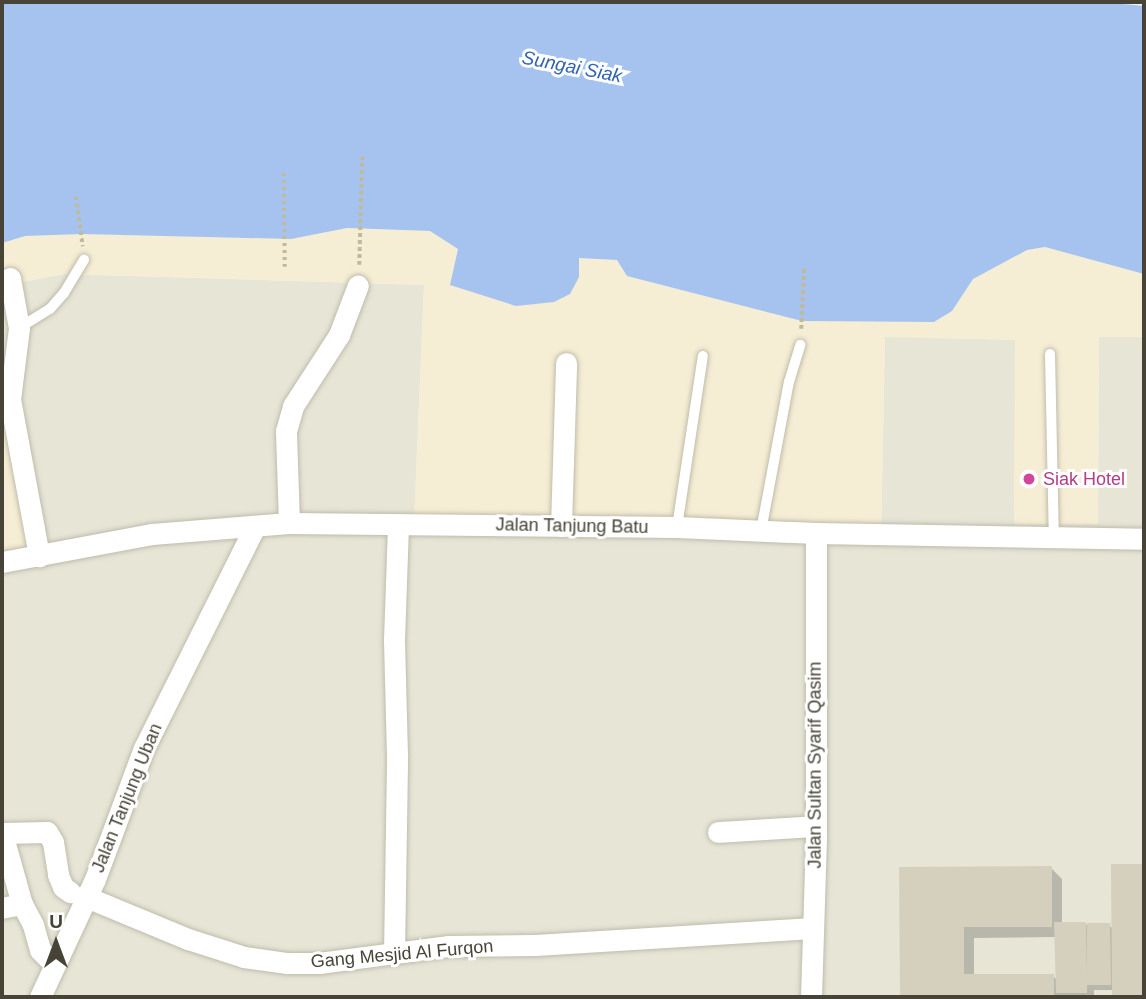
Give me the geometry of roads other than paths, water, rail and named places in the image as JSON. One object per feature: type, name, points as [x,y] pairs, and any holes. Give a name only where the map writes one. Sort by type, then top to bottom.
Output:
[{"type":"street","points":[[10,278],[19,328],[10,399],[39,556]]},
{"type":"street","points":[[289,523],[286,431],[293,406],[339,335],[358,285]]},
{"type":"street","points":[[561,526],[565,363]]},
{"type":"street","name":"Jalan Tanjung Batu","points":[[2,562],[152,534],[289,523],[677,527],[816,533],[1144,539]]},
{"type":"street","points":[[394,954],[397,755],[394,640],[398,524]]},
{"type":"street","name":"Jalan Tanjung Uban","points":[[40,997],[55,965],[80,895],[144,748],[255,526]]},
{"type":"street","name":"Jalan Sultan Syarif Qasim","points":[[811,997],[816,826],[816,533]]},
{"type":"street","points":[[718,832],[816,826]]},
{"type":"street","points":[[55,965],[40,950],[33,925],[12,906],[2,833],[35,830],[47,832],[53,842],[58,875],[63,887],[80,895]]},
{"type":"street","name":"Gang Mesjid Al Furqon","points":[[80,895],[188,939],[244,957],[319,963],[449,946],[535,945],[813,928]]},
{"type":"lane","points":[[19,328],[50,309],[64,293],[84,260]]},
{"type":"lane","points":[[761,531],[789,382],[800,345]]},
{"type":"lane","points":[[1050,354],[1054,538]]},
{"type":"lane","points":[[677,527],[703,356]]},
{"type":"water","name":"Sungai Siak","points":[[2,2],[1103,2],[1144,6],[1144,274],[1045,247],[1027,250],[973,279],[952,311],[934,322],[802,321],[627,276],[617,260],[579,258],[579,277],[570,294],[554,302],[516,306],[450,285],[458,249],[430,231],[347,228],[291,239],[82,234],[25,236],[2,243]]},
{"type":"place","name":"Siak Hotel","points":[[1029,479]]}]
